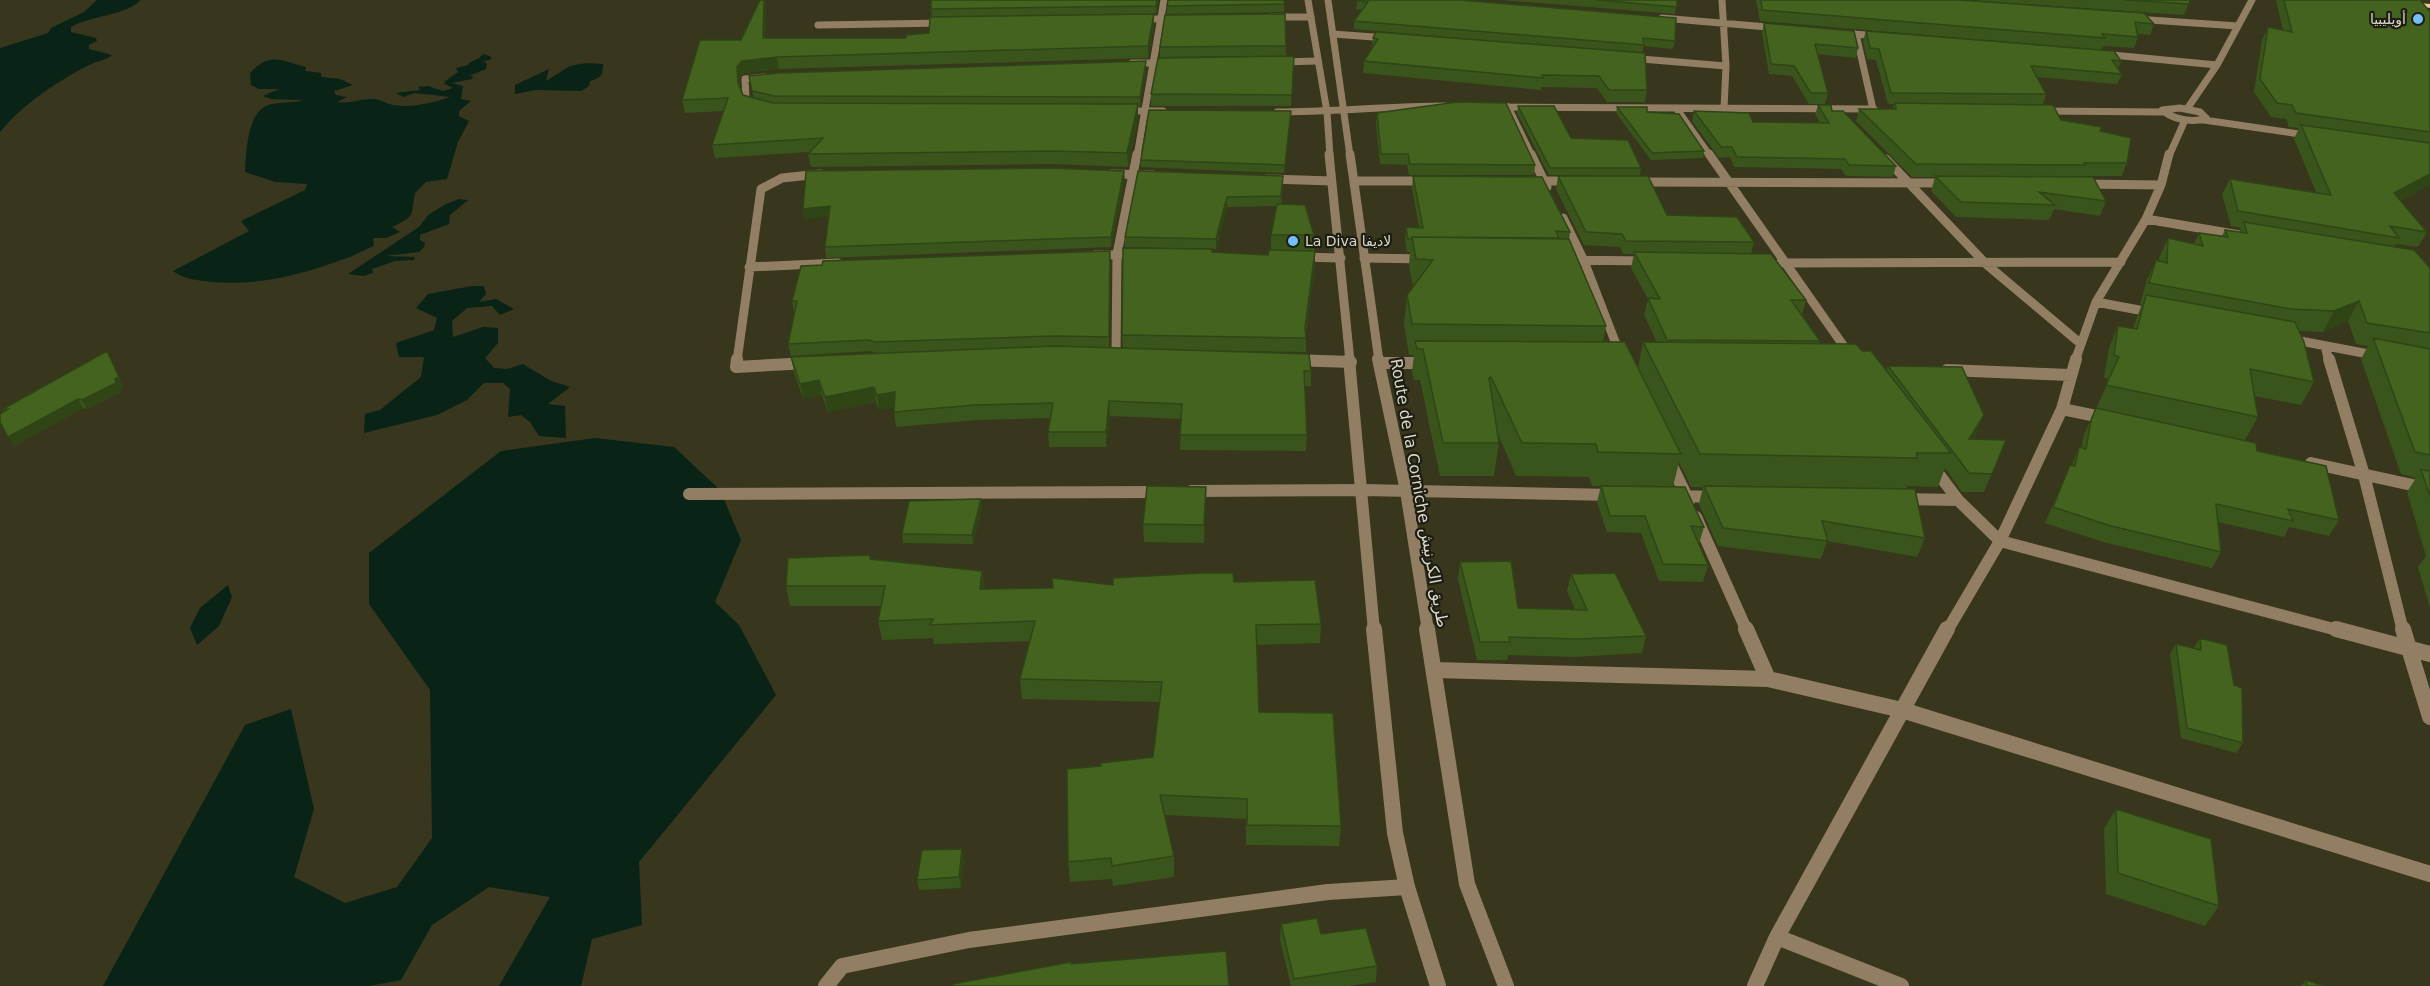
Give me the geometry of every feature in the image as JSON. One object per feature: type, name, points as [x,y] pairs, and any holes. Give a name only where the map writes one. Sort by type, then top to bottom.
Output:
[{"type":"main road","points":[[2392,0],[2430,6]]},
{"type":"street","points":[[1127,355],[1110,354],[1117,254],[1146,111],[1164,0]]},
{"type":"street","points":[[1308,0],[1327,112],[1331,181],[1351,362],[1389,790],[1395,833],[1407,887],[1438,986]]},
{"type":"street","name":"Route de la Corniche طريق الكرنيش","points":[[1328,0],[1379,363],[1406,491],[1467,884],[1506,986]]},
{"type":"street","points":[[1722,0],[1726,66],[1724,108]]},
{"type":"street","points":[[1755,986],[1777,937],[1902,710],[2000,541],[2062,409],[2070,375],[2096,302],[2146,219],[2161,185],[2170,151],[2186,114],[2217,65],[2252,0]]},
{"type":"street","points":[[1264,17],[1311,17]]},
{"type":"street","points":[[1653,17],[1790,29]]},
{"type":"street","points":[[2132,18],[2238,26]]},
{"type":"street","points":[[1125,20],[1184,19]]},
{"type":"street","points":[[818,25],[960,22]]},
{"type":"street","points":[[1834,32],[1889,37]]},
{"type":"street","points":[[1332,34],[1392,39]]},
{"type":"street","points":[[1856,34],[1873,110]]},
{"type":"street","points":[[2092,53],[2217,65]]},
{"type":"street","points":[[1619,57],[1726,66]]},
{"type":"street","points":[[1271,62],[1318,62]]},
{"type":"street","points":[[1119,64],[1178,63]]},
{"type":"street","points":[[765,109],[750,104],[746,98],[745,79],[767,76]]},
{"type":"street","points":[[1270,112],[1327,112],[1386,105],[1453,106]]},
{"type":"street","points":[[1486,107],[1724,108],[1841,113],[1884,110]]},
{"type":"street","points":[[1508,107],[1584,261],[1624,366],[1612,366]]},
{"type":"street","points":[[1676,108],[1783,263],[1858,366],[1846,366]]},
{"type":"street","points":[[2027,111],[2163,112],[2162,110],[2168,108],[2204,120],[2317,136]]},
{"type":"street","points":[[1111,111],[1169,111]]},
{"type":"street","points":[[1880,153],[1986,264],[2081,344]]},
{"type":"street","points":[[1099,173],[1157,176]]},
{"type":"street","points":[[819,362],[736,367],[761,189],[768,183],[788,176],[825,174]]},
{"type":"street","points":[[1262,179],[1331,181]]},
{"type":"street","points":[[1354,182],[1438,181]]},
{"type":"street","points":[[1521,181],[1579,182]]},
{"type":"street","points":[[1625,182],[1954,183]]},
{"type":"street","points":[[2069,184],[2161,185]]},
{"type":"street","points":[[2146,219],[2253,237]]},
{"type":"street","points":[[1083,255],[1152,255]]},
{"type":"street","points":[[1293,257],[1341,258]]},
{"type":"street","points":[[1365,258],[1434,259]]},
{"type":"street","points":[[1550,260],[1654,261]]},
{"type":"street","points":[[749,267],[853,262]]},
{"type":"street","points":[[1771,263],[2121,262]]},
{"type":"street","points":[[2096,302],[2165,315]]},
{"type":"street","points":[[2280,337],[2395,359]]},
{"type":"street","points":[[2325,345],[2364,475],[2408,649],[2430,717]]},
{"type":"street","points":[[1280,360],[1351,362]]},
{"type":"street","points":[[1379,363],[1437,363]]},
{"type":"street","points":[[1941,370],[2070,375]]},
{"type":"street","points":[[2062,409],[2119,421]]},
{"type":"street","points":[[1663,446],[1768,679]]},
{"type":"street","points":[[1922,452],[1958,500],[2000,541],[2430,654]]},
{"type":"street","points":[[2298,460],[2430,489]]},
{"type":"street","points":[[688,494],[1363,490],[1629,495]]},
{"type":"street","points":[[1664,496],[1734,497]]},
{"type":"street","points":[[1887,499],[1958,500]]},
{"type":"street","points":[[1434,670],[1768,679],[1902,710],[2430,873]]},
{"type":"street","points":[[826,986],[842,966],[969,940],[1328,892],[1407,887]]},
{"type":"street","points":[[1777,937],[1900,986]]},
{"type":"shaded area","points":[[97,0],[141,0],[126,9],[71,27],[71,32],[96,38],[97,41],[89,45],[89,49],[112,55],[54,85],[9,121],[0,132],[0,48],[48,33],[51,28],[84,12]]},
{"type":"shaded area","points":[[483,54],[492,59],[482,62],[487,63],[486,69],[469,76],[473,76],[472,79],[452,83],[463,86],[461,99],[471,101],[459,111],[459,116],[469,121],[458,142],[447,179],[426,182],[415,193],[409,217],[392,227],[400,232],[386,238],[373,238],[374,246],[348,258],[312,270],[263,281],[212,282],[187,278],[173,271],[249,231],[241,221],[305,190],[307,184],[275,182],[245,172],[251,126],[260,111],[270,104],[303,100],[271,99],[263,96],[279,89],[259,89],[251,85],[250,73],[257,66],[270,60],[283,60],[306,67],[305,71],[321,73],[321,77],[340,79],[353,85],[334,91],[336,95],[347,97],[337,102],[375,99],[393,105],[407,106],[450,97],[415,93],[403,97],[396,93],[420,90],[418,87],[428,86],[443,91],[453,88],[443,83],[447,83],[444,82],[458,72],[456,68],[468,65]]},
{"type":"shaded area","points":[[586,63],[603,64],[603,71],[601,76],[590,81],[589,86],[581,91],[536,90],[515,94],[515,85],[549,69],[546,81],[570,66]]},
{"type":"shaded area","points":[[459,199],[468,200],[450,215],[449,224],[420,235],[420,240],[425,243],[419,252],[384,256],[415,257],[414,260],[395,261],[372,269],[373,273],[363,276],[348,274],[419,227],[428,215]]},
{"type":"shaded area","points":[[484,286],[486,294],[479,302],[496,299],[514,309],[500,315],[492,306],[467,308],[452,321],[453,337],[483,327],[498,328],[498,343],[485,358],[494,368],[507,369],[523,364],[551,381],[570,387],[548,404],[565,406],[566,438],[539,436],[530,422],[521,415],[508,417],[510,389],[503,383],[484,383],[467,400],[437,415],[364,433],[365,414],[380,410],[421,377],[424,357],[399,357],[396,343],[434,330],[437,318],[416,308],[428,294]]},
{"type":"shaded area","points":[[595,438],[674,447],[720,490],[741,540],[715,602],[739,625],[776,695],[639,862],[642,925],[592,939],[581,986],[499,986],[550,897],[489,887],[432,925],[401,980],[369,986],[103,986],[245,725],[291,709],[314,809],[294,877],[345,903],[397,887],[432,838],[430,690],[369,604],[369,553],[501,451]]},
{"type":"shaded area","points":[[228,585],[232,597],[219,626],[197,645],[190,628],[200,608]]},
{"type":"building","points":[[760,0],[764,0],[763,38],[906,38],[906,35],[929,33],[930,17],[1154,14],[1148,46],[777,57],[742,61],[737,67],[738,83],[743,95],[773,103],[1138,104],[1127,153],[1051,151],[808,154],[823,138],[712,145],[728,98],[682,100],[700,40],[741,40]]},
{"type":"building","points":[[931,0],[1157,0],[1156,6],[931,9]]},
{"type":"building","points":[[1168,0],[1284,0],[1284,4],[1167,6]]},
{"type":"building","points":[[1358,0],[1460,0],[1676,18],[1675,41],[1643,38],[1644,45],[1354,21],[1368,2]]},
{"type":"building","points":[[1597,0],[1677,0],[1677,7]]},
{"type":"building","points":[[1761,0],[1959,0],[2144,13],[2154,24],[2135,22],[2138,37],[2102,34],[2105,38],[1762,10]]},
{"type":"building","points":[[2124,0],[2190,0],[2189,4]]},
{"type":"building","points":[[2284,0],[2420,0],[2430,12],[2430,132],[2296,113],[2292,105],[2277,103],[2260,79],[2268,27],[2292,32]]},
{"type":"building","points":[[1285,14],[1286,46],[1160,47],[1165,15]]},
{"type":"building","points":[[1764,23],[1854,31],[1858,48],[1815,44],[1828,93],[1811,93],[1794,66],[1771,64]]},
{"type":"building","points":[[1866,31],[2114,51],[2121,61],[2112,60],[2122,74],[2031,66],[2046,94],[1891,93],[1879,49],[1870,48]]},
{"type":"building","points":[[1376,32],[1645,53],[1647,90],[1609,90],[1599,76],[1542,75],[1543,78],[1364,61],[1378,39],[1373,38]]},
{"type":"building","points":[[1294,56],[1292,95],[1151,94],[1158,58]]},
{"type":"building","points":[[1146,61],[1140,97],[775,96],[752,91],[749,76],[778,73]]},
{"type":"building","points":[[1457,102],[1506,103],[1535,165],[1410,164],[1408,154],[1381,154],[1377,113]]},
{"type":"building","points":[[1895,103],[2053,105],[2061,120],[2102,127],[2100,131],[2131,138],[2127,163],[2084,163],[2085,165],[1916,164],[1859,109],[1896,109]]},
{"type":"building","points":[[1818,105],[1831,105],[1832,111],[1843,111],[1896,166],[1849,165],[1845,159],[1737,157],[1732,147],[1721,147],[1694,111],[1749,113],[1753,122],[1829,123]]},
{"type":"building","points":[[1518,106],[1554,106],[1571,138],[1628,140],[1641,168],[1550,168]]},
{"type":"building","points":[[1617,107],[1647,107],[1647,112],[1679,114],[1704,151],[1652,153]]},
{"type":"building","points":[[1149,110],[1291,111],[1285,165],[1141,160]]},
{"type":"building","points":[[2301,125],[2430,143],[2430,174],[2394,193],[2427,232],[2390,226],[2399,238],[2238,211],[2230,179],[2331,195]]},
{"type":"building","points":[[1051,168],[1124,171],[1111,237],[825,247],[830,206],[803,209],[806,171]]},
{"type":"building","points":[[1138,171],[1283,176],[1281,196],[1227,197],[1216,239],[1125,237]]},
{"type":"building","points":[[1413,176],[1542,177],[1570,232],[1556,231],[1559,238],[1412,237],[1408,239],[1406,227],[1423,228]]},
{"type":"building","points":[[1558,176],[1648,176],[1667,215],[1737,217],[1754,242],[1626,241],[1622,234],[1586,232]]},
{"type":"building","points":[[1935,176],[2093,177],[2106,201],[2039,192],[2055,205],[1961,202]]},
{"type":"building","points":[[1277,204],[1305,205],[1314,235],[1271,235]]},
{"type":"building","points":[[2244,222],[2414,250],[2430,268],[2430,333],[2367,323],[2359,301],[2334,311],[2291,309],[2149,283],[2156,260],[2167,263],[2168,238],[2203,246],[2199,233],[2228,237],[2225,230],[2247,233]]},
{"type":"building","points":[[1412,237],[1569,239],[1606,326],[1412,324],[1407,295],[1433,260],[1416,259]]},
{"type":"building","points":[[1123,248],[1212,249],[1212,252],[1268,255],[1269,250],[1315,251],[1305,328],[1306,338],[1122,335]]},
{"type":"building","points":[[1110,251],[1109,337],[1055,336],[875,342],[869,340],[788,344],[797,301],[792,301],[801,266],[822,265],[823,261]]},
{"type":"building","points":[[1634,252],[1771,254],[1806,300],[1791,300],[1820,341],[1667,340],[1648,298],[1660,299]]},
{"type":"building","points":[[2146,295],[2295,322],[2304,342],[2314,382],[2250,369],[2258,417],[2106,385],[2119,357],[2114,355],[2118,326],[2137,329]]},
{"type":"building","points":[[2373,338],[2430,349],[2430,455],[2415,452]]},
{"type":"building","points":[[1415,341],[1625,342],[1681,454],[1598,452],[1596,444],[1522,443],[1491,377],[1489,378],[1499,443],[1443,443],[1423,349],[1417,349]]},
{"type":"building","points":[[1643,342],[1856,344],[1862,351],[1871,351],[1951,453],[1917,453],[1917,458],[1700,454]]},
{"type":"building","points":[[1055,346],[1309,354],[1311,371],[1304,371],[1307,435],[1180,435],[1182,404],[1109,401],[1106,432],[1048,432],[1053,403],[975,405],[894,412],[895,392],[877,395],[874,387],[825,397],[819,380],[800,384],[791,357]]},
{"type":"building","points":[[107,351],[119,377],[115,379],[116,383],[82,400],[78,399],[8,437],[0,422],[0,414],[8,409],[3,409]]},
{"type":"building","points":[[1888,366],[1962,367],[1984,415],[1969,439],[2006,440],[1992,474],[1969,473]]},
{"type":"building","points":[[2096,408],[2256,443],[2257,451],[2326,466],[2339,520],[2288,509],[2293,521],[2216,504],[2221,552],[2111,526],[2053,507],[2070,465],[2075,466],[2079,447],[2086,449],[2091,420]]},
{"type":"building","points":[[2421,470],[2430,471],[2430,496]]},
{"type":"building","points":[[1147,486],[1206,487],[1204,525],[1143,524]]},
{"type":"building","points":[[1601,486],[1685,487],[1704,527],[1691,526],[1708,565],[1663,564],[1645,516],[1610,516]]},
{"type":"building","points":[[1704,486],[1915,489],[1925,538],[1822,521],[1828,541],[1723,528]]},
{"type":"building","points":[[981,499],[972,535],[902,534],[909,501]]},
{"type":"building","points":[[870,555],[870,559],[982,571],[980,589],[1053,588],[1052,578],[1113,585],[1113,578],[1202,573],[1233,573],[1234,582],[1315,580],[1321,624],[1256,625],[1259,712],[1333,713],[1341,826],[1247,825],[1247,799],[1160,795],[1174,856],[1112,866],[1111,858],[1068,862],[1067,769],[1153,757],[1162,682],[1020,679],[1035,621],[930,625],[933,619],[878,621],[885,586],[786,586],[788,558]]},
{"type":"building","points":[[1511,561],[1518,608],[1587,610],[1571,574],[1615,573],[1646,636],[1578,639],[1509,637],[1510,642],[1480,642],[1460,562]]},
{"type":"building","points":[[2200,638],[2227,645],[2234,685],[2242,688],[2243,743],[2187,728],[2176,644],[2201,650]]},
{"type":"building","points":[[2116,809],[2211,839],[2219,906],[2118,873]]},
{"type":"building","points":[[962,849],[959,877],[917,880],[922,850]]},
{"type":"building","points":[[1317,918],[1321,934],[1366,928],[1377,966],[1294,979],[1281,924]]},
{"type":"building","points":[[1226,951],[1229,986],[954,986],[953,984],[1071,962],[1071,964]]},
{"type":"building","points":[[2306,980],[2324,986],[2307,986]]},
{"type":"place","name":"أويليبيا","points":[[2418,19]]},
{"type":"place","name":"La Diva لاديفا","points":[[1293,241]]}]
